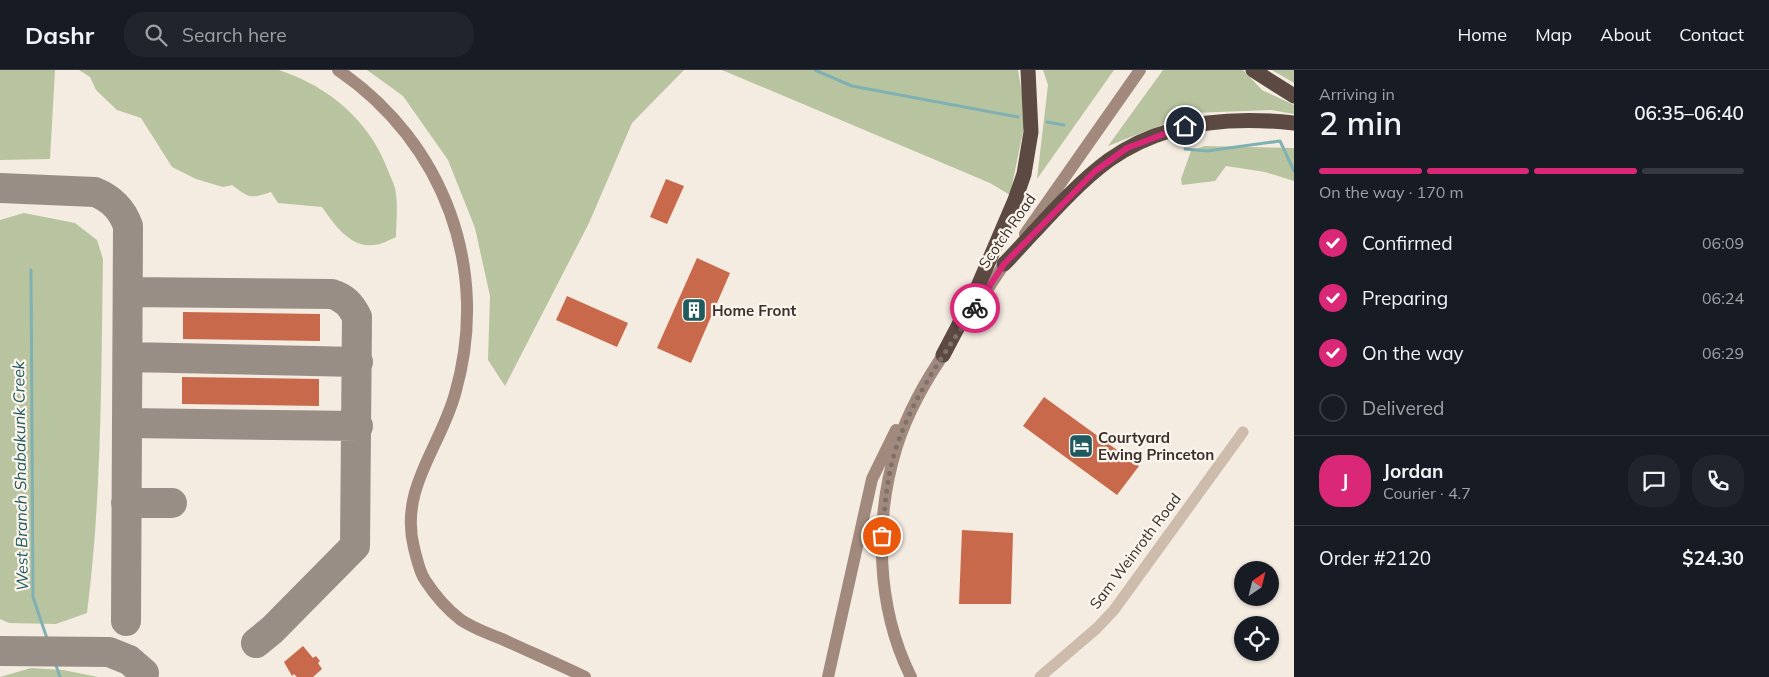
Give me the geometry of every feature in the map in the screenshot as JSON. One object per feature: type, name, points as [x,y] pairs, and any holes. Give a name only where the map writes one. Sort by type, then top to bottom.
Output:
[{"type":"highway","points":[[943,355],[973,298],[1015,200],[1024,174],[1031,132],[1028,70]]},
{"type":"highway","points":[[1253,70],[1294,96]]},
{"type":"highway","points":[[1004,264],[1094,172],[1127,148],[1170,130],[1214,121],[1249,119],[1294,123]]},
{"type":"main road","points":[[338,70],[382,106],[418,148],[445,197],[462,254],[468,308],[462,367],[450,410],[413,492],[409,528],[420,571],[442,602],[462,620],[586,677]]},
{"type":"main road","name":"Scotch Road","points":[[911,677],[899,649],[886,597],[882,536],[890,472],[897,445],[915,401],[943,355],[1004,264],[1140,70]]},
{"type":"main road","points":[[828,677],[872,479],[884,450],[915,401]]},
{"type":"street","name":"Sam Weinroth Road","points":[[1040,677],[1097,628],[1114,610],[1243,432]]},
{"type":"green space","points":[[0,70],[55,70],[50,159],[0,160]]},
{"type":"green space","points":[[79,70],[279,70],[298,77],[315,86],[346,109],[360,122],[371,138],[394,184],[397,211],[396,237],[376,245],[357,243],[343,234],[322,207],[278,203],[271,192],[258,196],[246,195],[232,185],[223,187],[196,179],[172,167],[141,118],[117,110],[96,90],[90,77]]},
{"type":"green space","points":[[367,70],[684,70],[632,123],[589,223],[505,386],[488,360],[490,296],[475,228],[448,160],[403,96]]},
{"type":"green space","points":[[722,70],[1018,70],[1026,117],[1010,195],[990,183]]},
{"type":"green space","points":[[1043,70],[1114,70],[1037,179],[1048,85]]},
{"type":"green space","points":[[1163,70],[1243,70],[1262,90],[1294,105],[1294,114],[1271,110],[1192,113],[1108,146]]},
{"type":"green space","points":[[1272,70],[1294,70],[1294,83]]},
{"type":"green space","points":[[1204,146],[1294,148],[1294,181],[1265,172],[1226,166],[1215,181],[1182,185],[1181,179],[1191,151]]},
{"type":"green space","points":[[24,213],[75,223],[97,240],[103,259],[98,481],[96,525],[87,613],[56,624],[9,623],[0,619],[0,220]]},
{"type":"green space","points":[[31,668],[63,670],[98,677],[0,677]]},
{"type":"building","points":[[666,179],[684,186],[667,224],[650,217]]},
{"type":"building","name":"Home Front","points":[[697,258],[730,273],[691,363],[657,348]]},
{"type":"building","points":[[567,296],[628,323],[617,347],[556,320]]},
{"type":"building","points":[[183,312],[320,314],[320,341],[183,339]]},
{"type":"building","points":[[182,377],[319,379],[319,406],[182,404]]},
{"type":"building","name":"Courtyard Ewing Princeton","points":[[1044,397],[1139,466],[1117,495],[1023,426]]},
{"type":"building","points":[[962,530],[1013,533],[1011,604],[959,604]]},
{"type":"building","points":[[303,646],[313,658],[316,656],[320,661],[318,663],[322,669],[313,677],[297,677],[294,674],[292,676],[284,662]]},
{"type":"waterway","points":[[815,70],[852,86],[1018,117]]},
{"type":"waterway","points":[[1047,122],[1064,125]]},
{"type":"waterway","points":[[1185,149],[1207,151],[1280,141],[1294,171]]},
{"type":"waterway","name":"West Branch Shabakunk Creek","points":[[31,270],[33,597],[60,677]]},
{"type":"taxiway","points":[[0,188],[95,192],[116,205],[123,214],[128,226],[126,621]]},
{"type":"taxiway","points":[[129,292],[332,294],[347,302],[357,317],[355,546],[272,630],[256,643]]},
{"type":"taxiway","points":[[129,357],[358,362]]},
{"type":"taxiway","points":[[127,423],[358,426]]},
{"type":"taxiway","points":[[126,503],[172,503]]},
{"type":"taxiway","points":[[0,651],[109,652],[129,660],[144,673]]},
{"type":"way so far","points":[[882,536],[884,507],[897,445],[915,401],[975,308]]},
{"type":"place","name":"Home Front","points":[[694,310]]},
{"type":"place","name":"Courtyard Ewing Princeton","points":[[1081,446]]},
{"type":"route","points":[[975,308],[1004,264],[1094,172],[1127,148],[1170,130],[1185,126]]}]
